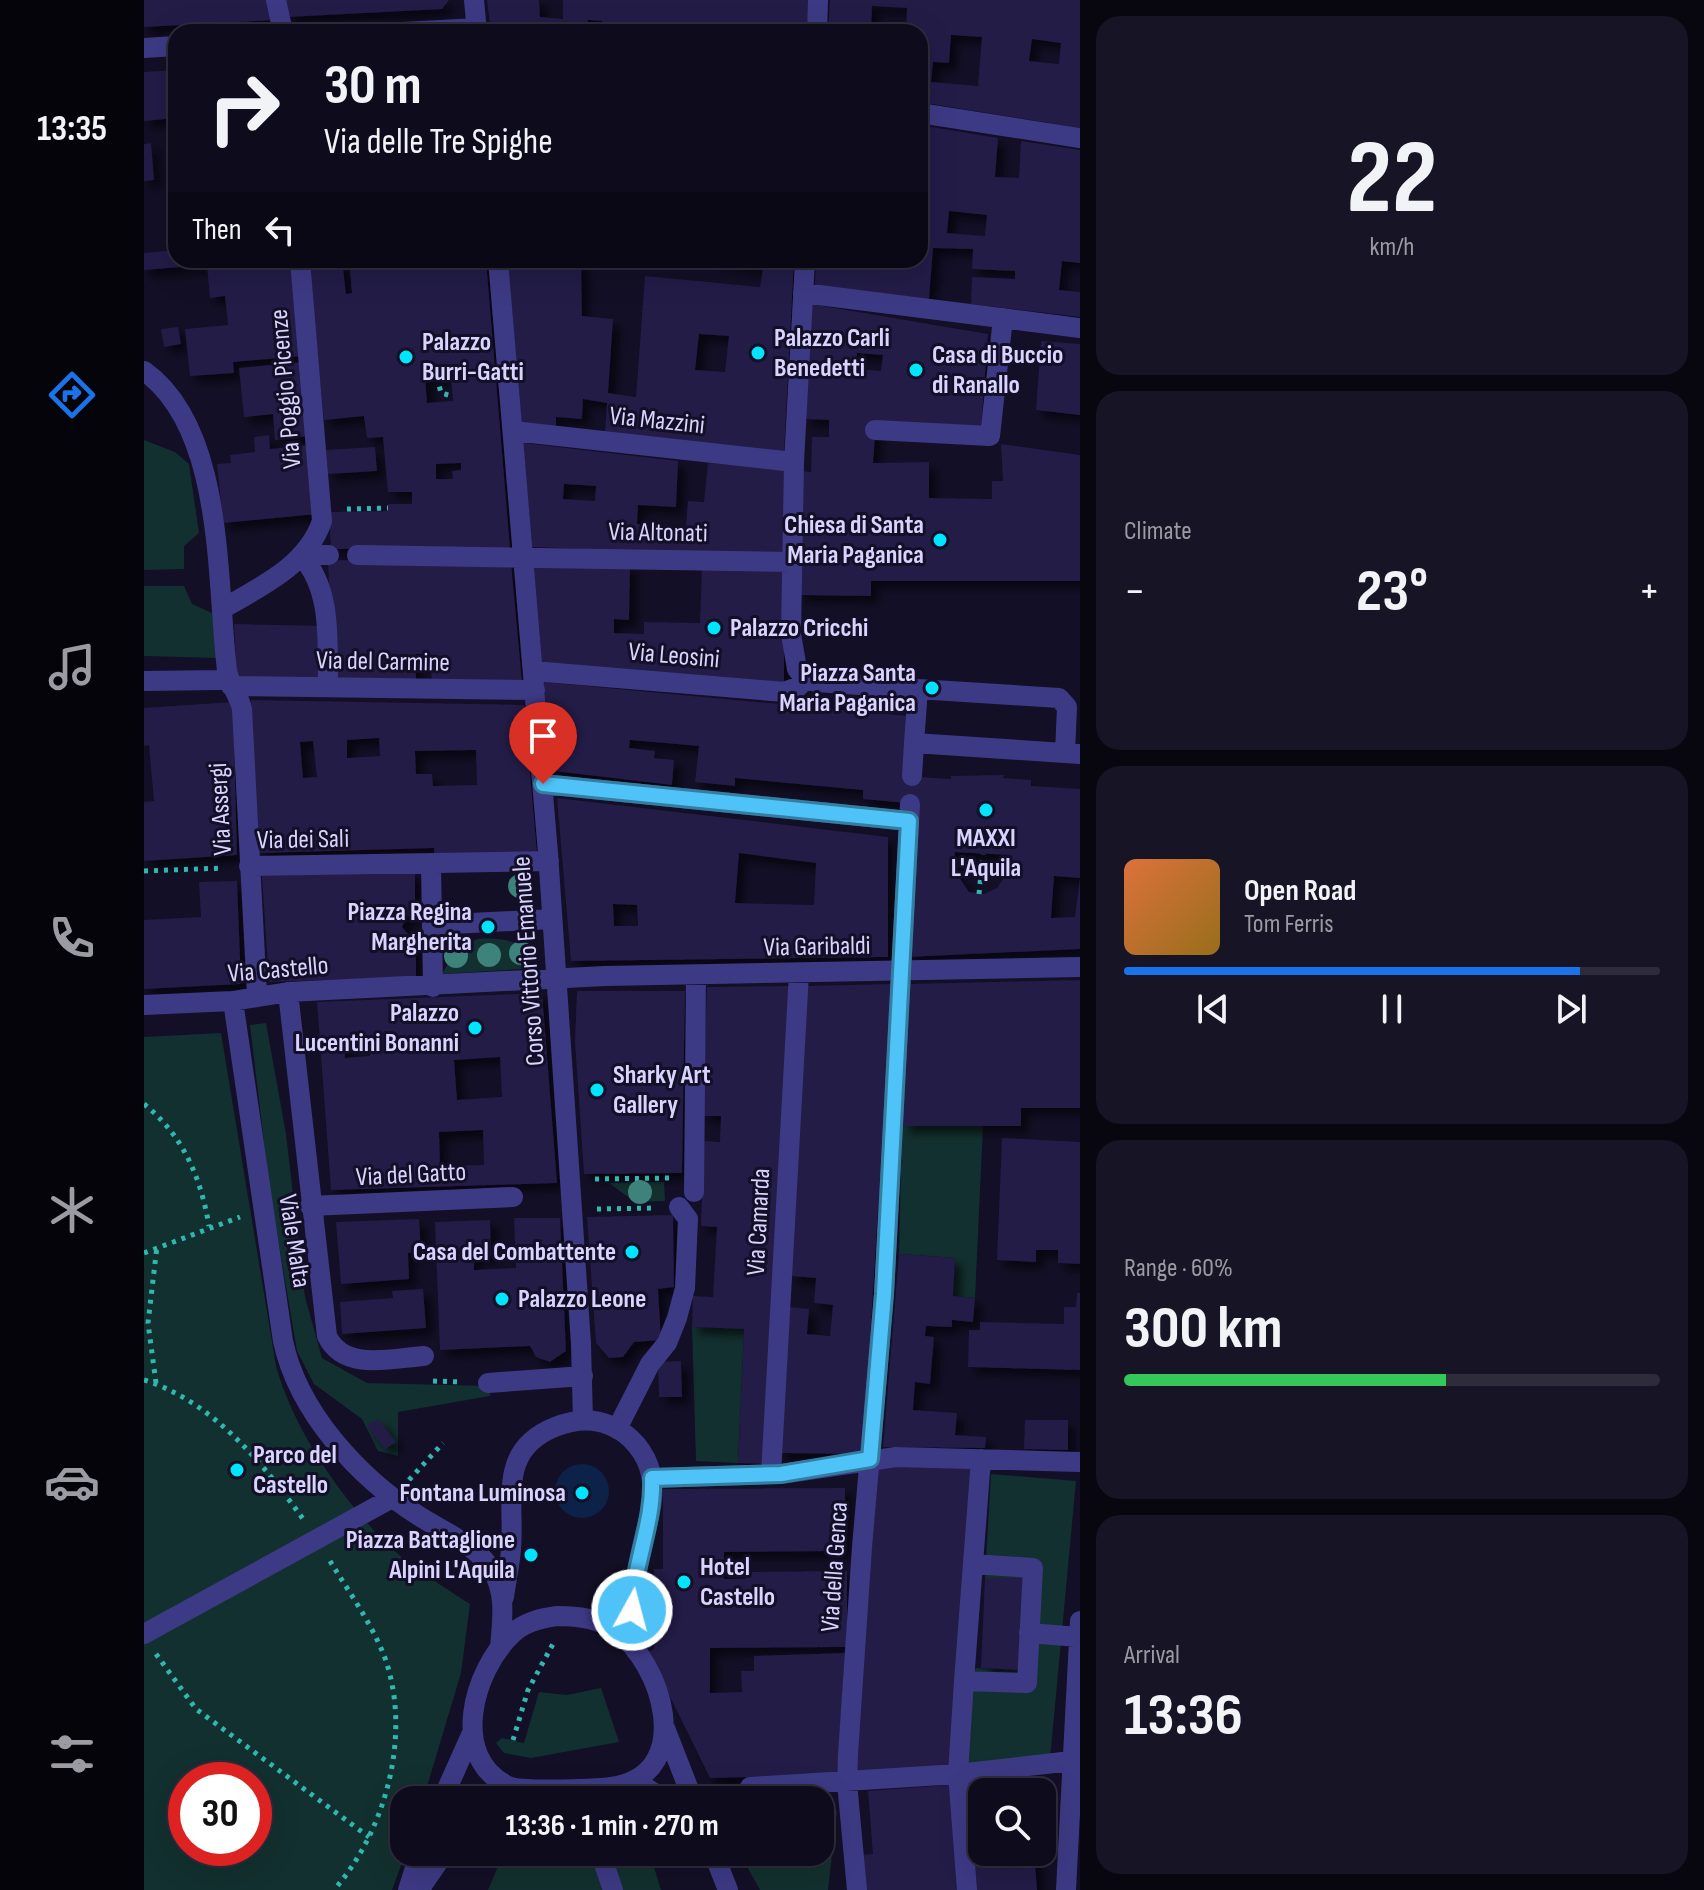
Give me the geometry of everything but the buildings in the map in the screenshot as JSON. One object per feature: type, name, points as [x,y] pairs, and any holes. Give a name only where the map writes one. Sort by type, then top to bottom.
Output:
[{"type":"street","points":[[276,0],[281,24]]},
{"type":"street","points":[[474,0],[476,24]]},
{"type":"street","points":[[817,24],[818,0]]},
{"type":"street","points":[[144,48],[168,46]]},
{"type":"street","points":[[928,114],[1080,138]]},
{"type":"street","name":"Via Poggio Picenze","points":[[301,268],[323,513],[318,531],[301,555]]},
{"type":"street","name":"Corso Vittorio Emanuele","points":[[499,268],[549,861],[583,1376],[583,1420]]},
{"type":"street","points":[[805,268],[791,562],[793,654],[797,669],[806,679],[1059,698],[1067,707],[1072,754],[914,743]]},
{"type":"street","points":[[803,293],[1080,328]]},
{"type":"street","points":[[875,430],[990,436],[1003,318]]},
{"type":"street","name":"Via Assergi","points":[[144,371],[173,399],[202,463],[223,617],[225,683],[242,709],[257,995]]},
{"type":"street","name":"Via Mazzini","points":[[513,431],[794,462]]},
{"type":"street","points":[[301,555],[316,575],[323,595],[328,687]]},
{"type":"street","points":[[223,617],[301,555],[329,555]]},
{"type":"street","name":"Via Altonati","points":[[357,555],[791,562]]},
{"type":"street","name":"Via Leosini","points":[[534,681],[784,692],[798,687],[806,679]]},
{"type":"street","name":"Via del Carmine","points":[[144,681],[328,687],[534,681]]},
{"type":"street","points":[[912,776],[918,689]]},
{"type":"street","name":"Via della Genca","points":[[543,784],[910,812],[884,1294],[847,1783],[857,1890]]},
{"type":"street","points":[[549,861],[423,864],[432,925],[424,987],[555,979]]},
{"type":"street","name":"Via dei Sali","points":[[249,866],[423,864]]},
{"type":"street","points":[[432,925],[552,919]]},
{"type":"street","name":"Via Garibaldi","points":[[555,979],[1080,967]]},
{"type":"street","name":"Via Camarda","points":[[771,1474],[799,973]]},
{"type":"street","points":[[694,1192],[696,975]]},
{"type":"street","name":"Via Castello","points":[[144,1005],[233,1001],[288,992],[424,987]]},
{"type":"street","points":[[288,992],[310,1206],[325,1329],[330,1343],[343,1355],[359,1360],[424,1356]]},
{"type":"street","name":"Viale Malta","points":[[233,1001],[262,1210],[283,1341],[291,1370],[319,1418],[358,1467],[392,1498]]},
{"type":"street","name":"Via del Gatto","points":[[310,1206],[513,1197]]},
{"type":"street","points":[[617,1429],[648,1367],[666,1346],[683,1297],[688,1219],[679,1207]]},
{"type":"street","points":[[488,1383],[583,1376]]},
{"type":"street","points":[[500,1648],[511,1550],[509,1496],[515,1468],[537,1436],[565,1423],[583,1420],[617,1429],[640,1451],[652,1478],[650,1515],[632,1600],[637,1654]]},
{"type":"street","points":[[652,1478],[771,1474],[870,1459],[1080,1462]]},
{"type":"street","points":[[967,1890],[958,1774],[981,1459]]},
{"type":"street","points":[[148,1641],[316,1539],[392,1498],[479,1555],[496,1578],[503,1602]]},
{"type":"street","points":[[964,1681],[1027,1683],[1033,1568],[973,1564]]},
{"type":"street","points":[[448,1786],[471,1735],[478,1697],[500,1648],[513,1633],[532,1622],[569,1616],[594,1620],[615,1629],[637,1654],[658,1693],[664,1724],[688,1786]]},
{"type":"street","points":[[1029,1633],[1079,1629],[1066,1890]]},
{"type":"street","points":[[621,1786],[634,1780],[657,1759],[664,1743],[664,1724]]},
{"type":"street","points":[[471,1735],[473,1748],[483,1768],[508,1786]]},
{"type":"street","points":[[774,1786],[958,1774],[1071,1761]]},
{"type":"street","points":[[634,1780],[643,1786]]},
{"type":"street","points":[[408,1890],[416,1866]]},
{"type":"street","points":[[419,1890],[435,1866]]},
{"type":"street","points":[[605,1866],[613,1890]]},
{"type":"street","points":[[719,1866],[728,1890]]},
{"type":"path","points":[[437,377],[441,393],[452,396]]},
{"type":"path","points":[[357,509],[388,508]]},
{"type":"path","points":[[979,894],[983,854]]},
{"type":"path","name":"Via dei Sali","points":[[144,871],[249,866]]},
{"type":"path","points":[[144,1104],[168,1126],[191,1161],[209,1226]]},
{"type":"path","points":[[570,1179],[678,1177],[679,1207],[572,1210]]},
{"type":"path","points":[[144,1253],[209,1226],[262,1210]]},
{"type":"path","points":[[156,1383],[148,1323],[157,1246]]},
{"type":"path","points":[[144,1380],[186,1398],[234,1438],[267,1472],[316,1539],[374,1634],[390,1677],[395,1718],[391,1768],[387,1791],[369,1837],[334,1890]]},
{"type":"path","points":[[392,1498],[443,1443]]},
{"type":"path","points":[[513,1740],[528,1690],[556,1639]]},
{"type":"path","points":[[148,1641],[196,1709],[369,1837]]},
{"type":"green space","points":[[144,440],[175,452],[189,464],[199,533],[184,546],[184,569],[144,570]]},
{"type":"green space","points":[[144,586],[184,586],[192,604],[212,613],[217,658],[144,656]]},
{"type":"green space","points":[[478,939],[514,943],[527,952],[537,968],[442,974],[457,947]]},
{"type":"green space","points":[[266,1023],[286,1134],[305,1297],[322,1358],[367,1383],[489,1386],[490,1396],[398,1412],[398,1456],[378,1451],[362,1419],[314,1384],[297,1351],[270,1192],[250,1025]]},
{"type":"green space","name":"Parco del Castello","points":[[221,1033],[276,1366],[294,1414],[335,1483],[368,1524],[405,1560],[470,1604],[461,1673],[427,1786],[390,1786],[390,1866],[401,1866],[392,1890],[144,1890],[144,1037]]},
{"type":"green space","points":[[902,1126],[983,1126],[975,1298],[953,1296],[955,1258],[899,1254]]},
{"type":"green space","points":[[664,1182],[665,1201],[635,1202],[609,1183]]},
{"type":"green space","points":[[692,1327],[744,1329],[738,1463],[696,1461]]},
{"type":"green space","points":[[991,1474],[1076,1481],[1050,1759],[966,1768],[972,1668],[1019,1670],[1024,1579],[985,1578]]},
{"type":"green space","points":[[601,1688],[619,1742],[531,1758],[504,1753],[496,1743],[502,1738],[524,1743],[539,1692],[567,1695]]},
{"type":"green space","points":[[498,1866],[653,1866],[661,1890],[488,1890]]},
{"type":"green space","points":[[747,1866],[831,1866],[828,1890],[760,1890]]},
{"type":"water","name":"Fontana Luminosa","points":[[582,1464],[601,1472],[609,1491],[601,1510],[582,1518],[563,1510],[555,1491],[563,1472]]},
{"type":"place","name":"Palazzo Carli Benedetti","points":[[758,353]]},
{"type":"place","name":"Palazzo Burri-Gatti","points":[[406,357]]},
{"type":"place","name":"Casa di Buccio di Ranallo","points":[[916,370]]},
{"type":"place","name":"Chiesa di Santa Maria Paganica","points":[[940,540]]},
{"type":"place","name":"Palazzo Cricchi","points":[[714,628]]},
{"type":"place","name":"Piazza Santa Maria Paganica","points":[[932,688]]},
{"type":"place","name":"MAXXI L'Aquila","points":[[986,810]]},
{"type":"place","name":"Piazza Regina Margherita","points":[[488,927]]},
{"type":"place","name":"Palazzo Lucentini Bonanni","points":[[475,1028]]},
{"type":"place","name":"Sharky Art Gallery","points":[[597,1090]]},
{"type":"place","name":"Casa del Combattente","points":[[632,1252]]},
{"type":"place","name":"Palazzo Leone","points":[[502,1299]]},
{"type":"place","name":"Parco del Castello","points":[[237,1470]]},
{"type":"place","name":"Fontana Luminosa","points":[[582,1493]]},
{"type":"place","name":"Piazza Battaglione Alpini L'Aquila","points":[[531,1555]]},
{"type":"place","name":"Hotel Castello","points":[[684,1582]]},
{"type":"route","points":[[543,784],[909,821],[884,1294],[870,1459],[781,1474],[652,1478],[653,1496],[635,1577],[632,1610]]}]
